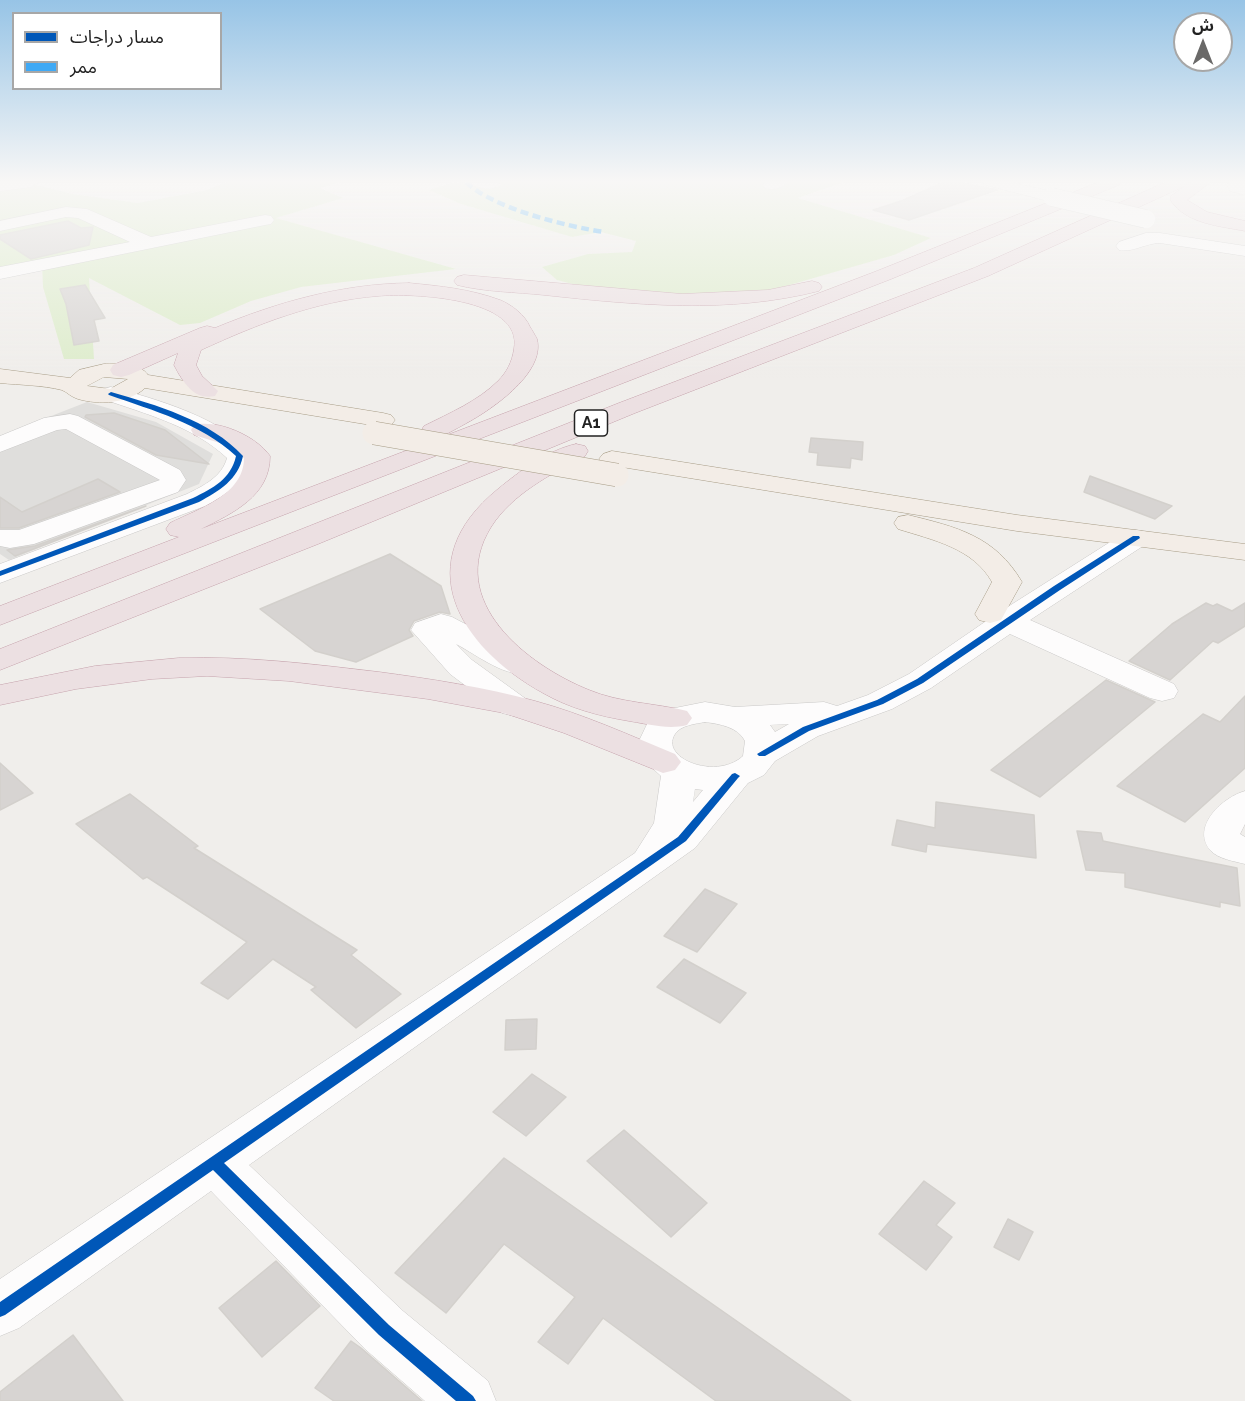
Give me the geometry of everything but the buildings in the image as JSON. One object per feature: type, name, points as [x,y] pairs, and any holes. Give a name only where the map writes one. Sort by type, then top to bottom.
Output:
[{"type":"highway","points":[[127,382],[273,304],[336,288],[385,282],[459,281],[636,299],[725,301],[798,290],[943,247]]},
{"type":"highway","name":"A1","points":[[0,616],[532,412],[951,247]]},
{"type":"highway","name":"A1","points":[[0,660],[309,538],[627,408],[981,272],[1035,247]]},
{"type":"highway","points":[[675,718],[594,703],[562,691],[521,666],[491,637],[471,607],[464,579],[464,560],[469,542],[486,515],[504,498],[550,465],[592,442],[748,373],[888,315],[981,272]]},
{"type":"highway","points":[[0,601],[161,540],[452,423],[485,403],[515,376],[524,362],[528,342],[523,326],[510,313],[492,303],[449,292],[409,289],[351,292],[301,303],[263,315],[192,346],[127,382]]},
{"type":"highway","points":[[192,346],[185,365],[194,380],[207,391]]},
{"type":"highway","points":[[161,540],[232,501],[246,489],[257,472],[257,456],[244,444],[226,435],[202,430]]},
{"type":"highway","points":[[0,695],[67,680],[154,668],[220,667],[294,671],[446,691],[514,706],[578,726],[671,768]]},
{"type":"main road","points":[[5,377],[83,384],[127,382],[207,391],[379,426]]},
{"type":"main road","points":[[127,382],[615,467],[908,523],[982,534],[1245,552]]},
{"type":"main road","points":[[615,467],[974,517],[1245,564]]},
{"type":"main road","points":[[908,523],[964,541],[993,561],[1007,582],[998,618]]},
{"type":"street","points":[[1,271],[119,247]]},
{"type":"street","points":[[1223,247],[1245,251]]},
{"type":"street","points":[[0,574],[196,500],[224,484],[235,471],[240,456],[226,444],[127,382]]},
{"type":"street","points":[[0,425],[83,384]]},
{"type":"street","points":[[0,445],[52,423],[70,421],[171,475],[173,480],[169,486],[24,538],[10,540],[0,538]]},
{"type":"street","points":[[998,618],[937,670],[901,692],[806,729],[748,765],[701,779],[671,768],[655,748],[655,741],[661,728],[675,718],[705,712],[737,717],[782,716],[828,711],[871,696],[906,677],[998,618],[1117,542]]},
{"type":"street","points":[[998,618],[1162,691]]},
{"type":"street","points":[[514,706],[461,667],[426,630],[441,623],[521,666]]},
{"type":"street","points":[[0,1310],[682,840],[763,747],[758,734],[737,717]]},
{"type":"street","points":[[648,863],[672,824],[671,768]]},
{"type":"street","points":[[1245,802],[1223,824],[1221,832],[1222,839],[1231,846],[1245,851]]},
{"type":"street","points":[[215,1163],[384,1330],[468,1401]]},
{"type":"shaded area","points":[[87,402],[156,422],[213,454],[199,484],[9,560],[0,554],[0,436]]},
{"type":"green space","points":[[0,247],[380,247],[456,269],[301,287],[251,301],[200,323],[180,325],[89,278],[94,359],[64,359],[43,287],[42,263],[0,269]]},
{"type":"green space","points":[[634,247],[911,247],[894,255],[765,292],[670,297],[588,288],[557,280],[542,267],[588,254],[632,252]]},
{"type":"cycle path","points":[[0,574],[196,500],[224,483],[235,471],[240,456],[212,434],[180,418],[111,394]]},
{"type":"cycle path","points":[[762,754],[806,729],[880,702],[920,681],[1057,588],[1136,538]]},
{"type":"cycle path","points":[[0,1310],[682,839],[735,776]]},
{"type":"cycle path","points":[[215,1163],[384,1330],[468,1401]]}]
